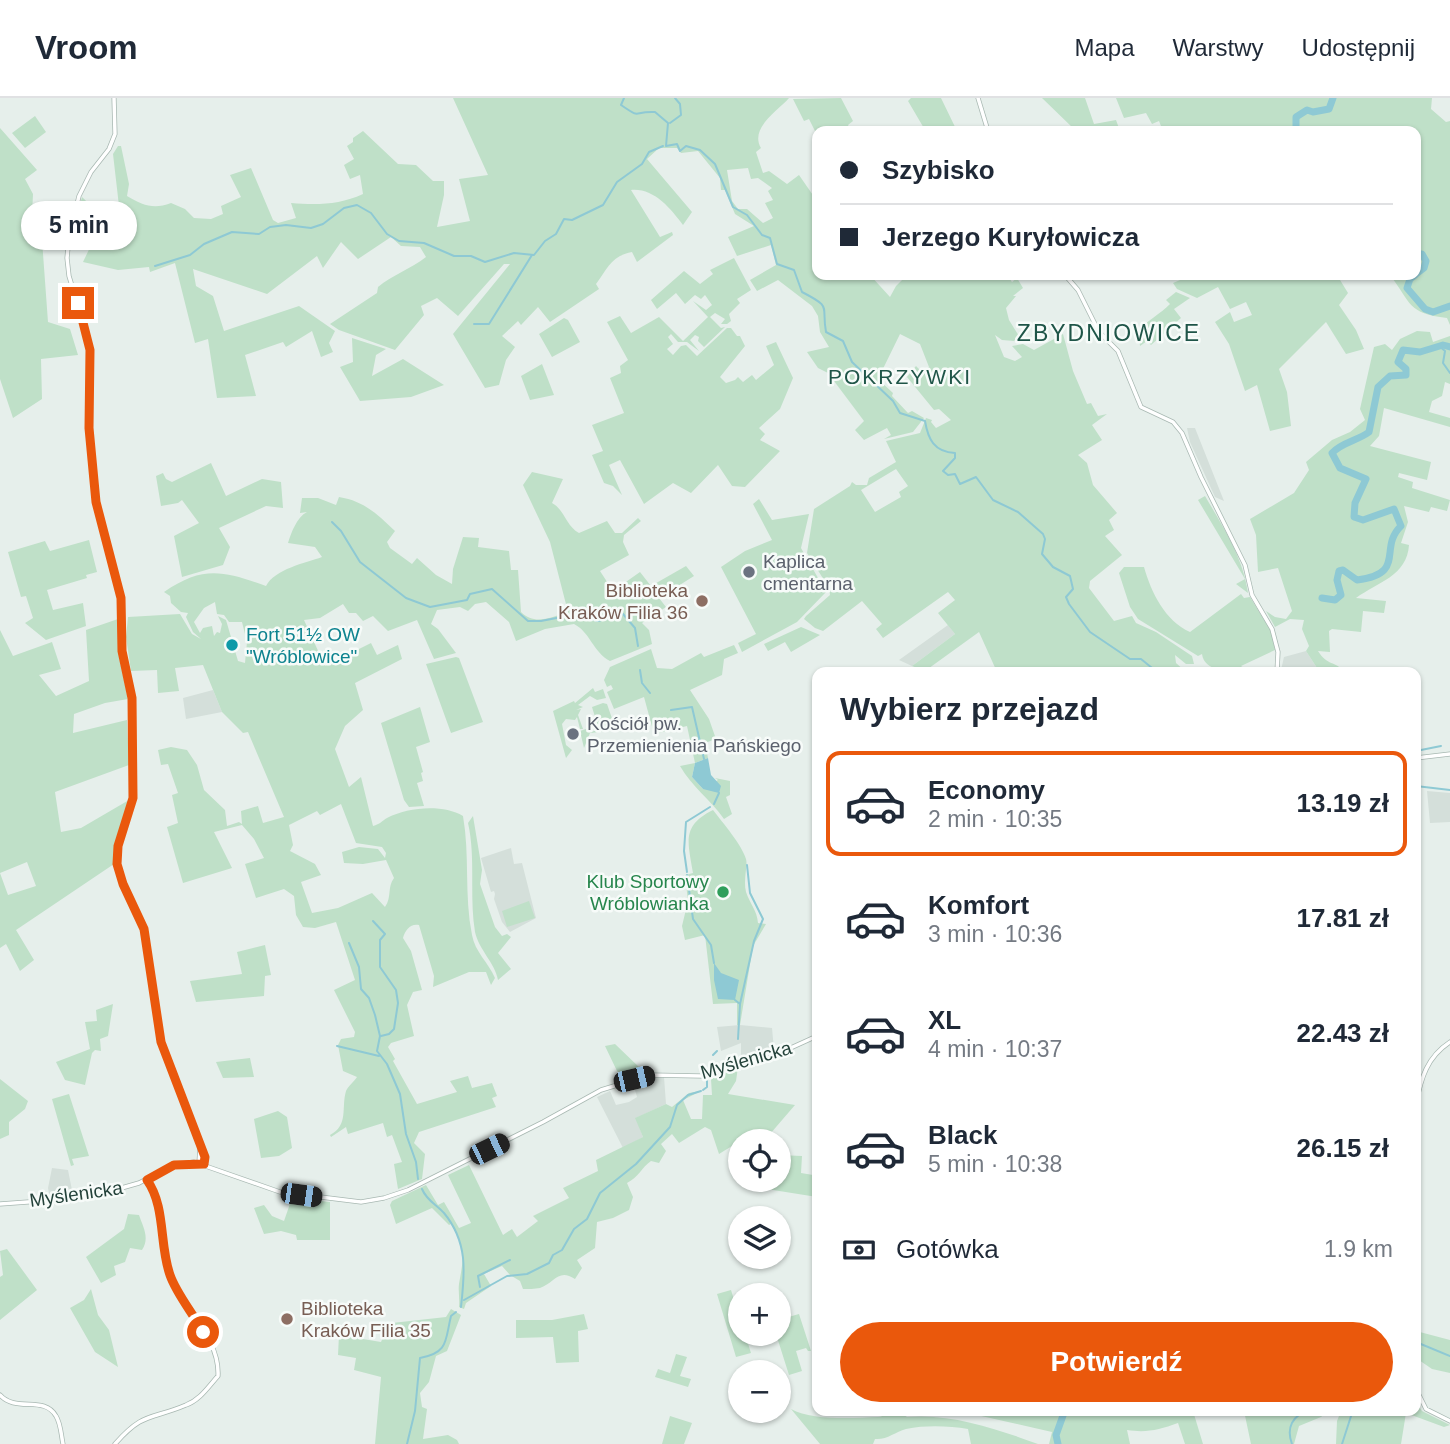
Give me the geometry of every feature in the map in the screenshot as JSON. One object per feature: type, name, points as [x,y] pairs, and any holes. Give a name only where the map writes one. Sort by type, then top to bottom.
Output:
[{"type":"street","points":[[114,98],[115,134],[109,149],[83,187],[67,248],[69,276],[89,342],[92,467],[99,520],[121,598],[122,651],[132,698],[133,798],[118,846],[117,864],[123,884],[144,929],[161,1042],[205,1157],[202,1163]]},
{"type":"street","points":[[978,98],[986,126]]},
{"type":"street","points":[[1069,280],[1077,289],[1099,332],[1118,351],[1141,407],[1173,422],[1182,433],[1245,565],[1252,595],[1272,629],[1278,652],[1277,667]]},
{"type":"street","points":[[1421,757],[1450,754]]},
{"type":"street","name":"Myślenicka","points":[[0,1204],[69,1199],[128,1187],[174,1165],[202,1163],[280,1192],[361,1202],[384,1198],[408,1190],[601,1090],[650,1074],[701,1076],[715,1073],[747,1057],[784,1051],[812,1038]]},
{"type":"street","points":[[1421,1086],[1426,1067],[1435,1053],[1450,1042]]},
{"type":"street","points":[[115,1444],[135,1423],[156,1413],[186,1405],[200,1396],[218,1376],[218,1364],[213,1351],[170,1275],[162,1244],[158,1203],[147,1180]]},
{"type":"street","points":[[0,1395],[13,1404],[41,1405],[50,1409],[58,1422],[63,1444]]},
{"type":"street","points":[[1421,1398],[1426,1409],[1450,1421]]},
{"type":"shaded area","points":[[1187,428],[1195,428],[1224,501],[1215,497],[1190,442]]},
{"type":"shaded area","points":[[948,625],[955,634],[912,666],[899,660]]},
{"type":"shaded area","points":[[1306,651],[1316,667],[1282,667],[1284,657]]},
{"type":"shaded area","points":[[213,690],[222,712],[186,719],[183,698]]},
{"type":"shaded area","points":[[1427,791],[1450,793],[1450,822],[1430,823]]},
{"type":"shaded area","points":[[511,848],[514,864],[522,863],[536,918],[510,932],[502,922],[481,858]]},
{"type":"shaded area","points":[[740,1025],[772,1028],[774,1050],[741,1056],[741,1043],[721,1051],[717,1027]]},
{"type":"shaded area","points":[[664,1077],[666,1104],[636,1118],[643,1137],[623,1148],[597,1097],[610,1091],[616,1105],[629,1102],[637,1097],[633,1083]]},
{"type":"shaded area","points":[[52,1168],[68,1170],[73,1195],[50,1198],[48,1188]]},
{"type":"green space","points":[[453,98],[789,98],[762,127],[758,141],[761,148],[756,152],[763,173],[769,171],[787,184],[799,175],[812,194],[812,280],[875,280],[890,297],[902,280],[1018,280],[1023,288],[1013,296],[1016,296],[1006,308],[1009,320],[1019,336],[1014,341],[1002,340],[995,335],[1004,357],[1015,361],[1022,357],[1012,346],[1023,344],[1034,350],[1063,334],[1073,371],[1087,404],[1091,403],[1098,416],[1107,414],[1092,425],[1102,440],[1078,455],[1087,463],[1093,485],[1117,513],[1109,520],[1114,530],[1105,536],[1122,555],[1090,581],[1089,588],[1114,621],[1132,616],[1136,623],[1156,632],[1192,656],[1194,664],[1186,664],[1175,655],[1176,663],[1180,667],[995,667],[979,632],[931,667],[912,666],[955,634],[938,613],[955,600],[948,592],[883,638],[876,629],[882,624],[862,601],[823,631],[804,619],[830,595],[829,588],[807,553],[814,509],[850,486],[852,482],[856,485],[867,485],[869,478],[896,462],[886,441],[920,433],[926,418],[932,420],[936,428],[951,420],[939,409],[934,410],[907,377],[916,366],[922,372],[929,367],[920,344],[900,334],[878,379],[908,413],[912,411],[924,418],[913,432],[884,439],[891,435],[887,428],[864,440],[855,430],[864,421],[828,373],[818,368],[807,352],[829,347],[820,332],[818,316],[812,306],[778,280],[757,291],[750,280],[776,265],[771,245],[737,256],[728,237],[754,226],[735,214],[725,190],[721,190],[720,178],[698,151],[681,153],[677,148],[659,148],[647,159],[692,212],[683,225],[667,206],[654,196],[647,192],[631,190],[660,237],[672,232],[673,235],[637,262],[632,252],[619,256],[596,284],[599,289],[550,322],[538,307],[521,325],[518,321],[502,336],[515,347],[506,360],[499,385],[485,388],[453,334],[510,264],[504,264],[458,316],[437,298],[421,306],[424,315],[395,350],[339,330],[330,324],[377,293],[378,287],[383,283],[426,257],[420,247],[401,246],[391,237],[358,259],[341,242],[323,268],[317,256],[267,294],[193,269],[196,286],[213,296],[224,331],[299,306],[335,331],[329,343],[333,352],[321,357],[312,331],[286,347],[283,342],[245,355],[256,396],[217,398],[208,339],[195,343],[175,263],[150,272],[149,267],[118,270],[83,262],[95,237],[106,243],[108,238],[76,220],[82,197],[111,225],[119,206],[113,154],[118,146],[121,146],[129,184],[127,196],[148,206],[171,203],[185,209],[194,218],[211,219],[223,214],[221,206],[241,197],[230,175],[251,168],[273,220],[278,223],[296,218],[291,203],[328,203],[363,194],[360,175],[350,179],[344,165],[354,159],[347,146],[363,131],[398,164],[416,165],[433,181],[444,181],[444,195],[437,227],[470,221],[459,179],[488,175]],"holes":[[[748,168],[751,179],[758,178],[772,188],[768,191],[773,200],[765,203],[773,218],[763,223],[747,209],[738,209],[732,201],[727,170]],[[896,469],[908,486],[899,492],[901,497],[875,512],[861,490]]]},
{"type":"green space","points":[[841,98],[853,121],[848,126],[812,126],[809,119],[804,121],[793,99]]},
{"type":"green space","points":[[911,98],[941,98],[955,126],[923,126],[908,101]]},
{"type":"green space","points":[[1042,98],[1085,98],[1094,124],[1116,120],[1118,126],[1071,126]]},
{"type":"green space","points":[[1116,98],[1432,98],[1431,109],[1446,122],[1450,121],[1450,325],[1447,318],[1417,310],[1393,280],[1421,280],[1421,126],[1161,126],[1159,121],[1152,124],[1146,113],[1124,118]]},
{"type":"green space","points":[[35,116],[46,132],[25,148],[12,133]]},
{"type":"green space","points":[[0,128],[37,170],[25,179],[33,194],[32,215],[42,240],[48,322],[70,329],[78,355],[41,359],[42,399],[13,418],[0,379]]},
{"type":"green space","points":[[734,258],[751,290],[737,299],[740,303],[729,314],[731,321],[721,324],[725,319],[715,313],[710,317],[721,328],[725,327],[704,347],[695,335],[690,340],[699,351],[687,342],[678,342],[671,334],[668,337],[673,344],[667,349],[673,355],[681,346],[686,345],[697,356],[727,328],[731,328],[740,336],[745,346],[720,377],[726,383],[738,377],[743,382],[752,375],[756,380],[774,365],[766,346],[776,342],[793,378],[780,409],[759,428],[765,434],[760,440],[780,451],[745,487],[732,486],[718,465],[691,493],[673,483],[644,504],[620,460],[609,465],[622,495],[613,486],[604,483],[592,455],[603,451],[592,425],[624,413],[610,378],[621,373],[620,366],[628,360],[607,322],[620,316],[631,333],[659,317],[683,341],[708,317],[693,301],[706,310],[712,305],[705,295],[701,299],[695,295],[685,304],[676,293],[657,309],[651,300],[684,271],[700,284],[713,274],[710,270]]},
{"type":"green space","points":[[1180,280],[1340,280],[1348,293],[1339,305],[1356,330],[1364,349],[1346,354],[1326,322],[1279,369],[1287,392],[1291,426],[1270,431],[1257,385],[1245,391],[1229,344],[1215,322],[1230,312],[1234,322],[1252,315],[1246,302],[1230,309],[1218,287],[1197,298],[1177,289],[1173,283]]},
{"type":"green space","points":[[1176,292],[1190,298],[1174,309],[1181,318],[1151,345],[1147,341],[1140,346],[1138,332],[1170,304],[1166,300]]},
{"type":"green space","points":[[564,318],[568,320],[580,342],[552,357],[539,334]]},
{"type":"green space","points":[[1417,331],[1430,332],[1433,342],[1450,336],[1450,384],[1445,382],[1442,396],[1432,401],[1429,412],[1450,418],[1450,427],[1384,408],[1379,436],[1370,446],[1431,462],[1427,480],[1399,473],[1398,477],[1413,482],[1412,488],[1450,500],[1447,511],[1431,507],[1429,512],[1404,506],[1408,522],[1401,543],[1409,545],[1403,564],[1390,577],[1356,598],[1386,601],[1384,613],[1363,611],[1361,632],[1329,631],[1330,652],[1318,651],[1338,667],[1316,667],[1306,651],[1309,646],[1302,629],[1304,620],[1290,619],[1275,627],[1266,611],[1275,617],[1286,619],[1292,611],[1278,568],[1258,572],[1256,535],[1250,519],[1294,493],[1309,470],[1306,462],[1332,440],[1350,432],[1365,420],[1360,409],[1374,347],[1385,344],[1392,350],[1400,339]]},
{"type":"green space","points":[[352,338],[386,349],[376,355],[372,376],[403,359],[444,385],[411,397],[360,401],[340,367],[353,362]]},
{"type":"green space","points":[[542,364],[554,395],[530,400],[521,376]]},
{"type":"green space","points":[[211,463],[226,496],[262,479],[281,482],[283,508],[266,506],[219,528],[230,547],[223,565],[182,577],[174,536],[199,523],[182,500],[161,506],[156,476],[163,473],[166,479],[172,482]]},
{"type":"green space","points":[[532,472],[563,479],[552,503],[579,533],[607,521],[615,533],[622,533],[638,518],[641,521],[624,535],[623,542],[629,555],[600,571],[613,591],[640,572],[651,586],[686,566],[694,576],[659,598],[666,607],[642,623],[649,630],[652,644],[610,661],[599,653],[584,632],[574,624],[545,629],[516,641],[509,622],[486,602],[475,604],[468,611],[460,607],[437,610],[431,624],[456,653],[434,659],[417,620],[388,631],[373,616],[363,621],[356,613],[349,613],[343,604],[320,618],[304,620],[325,666],[371,643],[377,655],[398,645],[402,659],[355,683],[363,710],[345,726],[335,749],[349,787],[361,777],[373,826],[395,814],[415,809],[436,808],[463,816],[472,935],[476,947],[495,978],[491,985],[486,972],[469,972],[433,987],[434,976],[419,925],[411,926],[405,932],[403,938],[411,951],[422,990],[413,992],[407,1005],[414,1036],[391,1043],[388,1047],[417,1104],[457,1092],[450,1081],[468,1076],[472,1088],[492,1083],[497,1096],[492,1098],[496,1107],[419,1132],[414,1143],[425,1154],[422,1179],[398,1189],[394,1164],[402,1162],[392,1135],[387,1137],[383,1123],[348,1134],[346,1127],[331,1137],[330,1135],[340,1126],[346,1091],[357,1077],[343,1071],[338,1045],[341,1039],[354,1037],[355,1032],[334,990],[355,980],[336,922],[315,928],[303,927],[296,915],[294,896],[284,889],[256,898],[245,864],[264,858],[254,839],[242,825],[214,832],[232,868],[183,883],[167,827],[178,823],[172,795],[178,793],[168,764],[161,765],[158,750],[171,747],[187,750],[197,765],[204,790],[225,810],[227,826],[239,822],[242,824],[241,811],[258,806],[263,823],[284,817],[248,732],[243,733],[222,712],[203,665],[175,668],[179,691],[158,693],[157,670],[131,671],[126,637],[128,617],[180,614],[192,634],[201,639],[193,632],[186,617],[188,613],[181,612],[164,592],[190,578],[214,573],[266,586],[283,571],[322,557],[315,547],[288,543],[297,521],[307,512],[300,513],[302,498],[318,498],[336,505],[339,497],[363,505],[395,531],[387,542],[390,548],[412,564],[417,558],[436,575],[452,584],[453,569],[463,537],[479,538],[478,547],[509,551],[511,570],[518,570],[521,612],[532,619],[538,619],[568,612],[550,542],[523,485]],"holes":[[[215,602],[217,614],[224,615],[229,622],[242,622],[247,642],[245,663],[238,661],[226,620],[218,616],[222,624],[220,633],[217,632],[214,636],[212,626],[203,628],[200,633],[194,622],[204,608]],[[341,804],[356,843],[382,847],[386,853],[385,858],[378,849],[359,847],[342,852],[344,863],[363,864],[386,860],[394,878],[385,907],[372,893],[338,908],[312,913],[301,882],[321,875],[315,864],[290,851],[293,845],[289,825],[317,811],[320,815]]]},
{"type":"green space","points":[[1205,496],[1237,555],[1245,578],[1198,500]]},
{"type":"green space","points":[[759,499],[772,520],[809,514],[801,548],[826,592],[797,622],[742,652],[738,643],[756,634],[721,567],[745,551],[772,540],[753,504]]},
{"type":"green space","points":[[89,540],[97,572],[86,575],[87,578],[47,590],[53,610],[83,603],[86,626],[46,640],[25,623],[33,618],[26,596],[21,597],[8,552],[45,541],[50,551]]},
{"type":"green space","points":[[1124,567],[1144,567],[1160,605],[1173,621],[1190,632],[1241,594],[1244,598],[1250,597],[1271,631],[1275,650],[1242,667],[1212,667],[1207,664],[1202,654],[1198,656],[1138,619],[1130,607],[1119,573]]},
{"type":"green space","points":[[1245,580],[1248,593],[1236,584]]},
{"type":"green space","points":[[118,619],[119,657],[128,699],[105,703],[74,714],[73,733],[127,720],[129,765],[55,792],[61,832],[81,828],[129,800],[115,847],[114,864],[16,930],[34,960],[20,971],[6,944],[0,948],[0,873],[0,630],[13,656],[52,642],[61,669],[39,675],[56,696],[89,681],[86,630]],"holes":[[[27,862],[36,886],[8,895],[0,873]]]},
{"type":"green space","points":[[801,627],[820,635],[791,652],[785,642],[768,651],[764,644]]},
{"type":"green space","points":[[734,645],[738,653],[724,659],[722,675],[690,690],[709,719],[716,739],[705,743],[708,758],[695,763],[687,726],[654,734],[644,697],[614,709],[607,692],[613,689],[611,685],[607,687],[604,680],[610,667],[651,649],[657,668],[672,669],[701,653],[704,657]]},
{"type":"green space","points":[[459,658],[483,722],[451,733],[426,664]]},
{"type":"green space","points":[[593,688],[595,692],[603,689],[606,698],[597,700],[590,696],[578,705],[583,707],[576,710],[581,709],[578,715],[583,729],[580,729],[577,717],[575,720],[566,719],[562,724],[566,745],[572,750],[566,758],[553,711],[574,701],[575,703]]},
{"type":"green space","points":[[607,704],[616,730],[590,733],[584,748],[580,731],[589,728],[590,732],[599,730],[592,707]]},
{"type":"green space","points":[[420,707],[430,742],[416,747],[423,772],[423,781],[417,783],[424,806],[409,807],[404,800],[381,723]]},
{"type":"green space","points":[[695,763],[692,777],[703,789],[718,780],[715,778],[730,781],[730,795],[726,797],[732,814],[724,819],[680,766]]},
{"type":"green space","points":[[713,810],[744,853],[746,892],[758,923],[766,924],[753,946],[740,1025],[737,1025],[737,1003],[713,1004],[705,935],[685,940],[682,926],[688,901],[685,875],[693,873],[689,836],[696,822]]},
{"type":"green space","points":[[473,816],[482,870],[480,884],[495,927],[502,936],[507,934],[511,937],[498,953],[511,969],[498,980],[475,932],[472,850],[468,823]]},
{"type":"green space","points":[[529,901],[535,918],[507,927],[502,911]]},
{"type":"green space","points":[[265,945],[271,975],[265,976],[264,996],[196,1002],[190,981],[242,974],[237,952]]},
{"type":"green space","points":[[113,1004],[108,1036],[100,1039],[101,1051],[95,1050],[92,1053],[85,1085],[65,1080],[56,1062],[90,1049],[85,1022],[97,1021],[96,1010]]},
{"type":"green space","points":[[615,1044],[640,1068],[640,1073],[628,1077],[617,1071],[605,1046]]},
{"type":"green space","points":[[250,1058],[254,1077],[223,1078],[216,1062]]},
{"type":"green space","points":[[738,1067],[736,1081],[728,1094],[795,1105],[774,1129],[728,1129],[728,1148],[719,1154],[711,1130],[705,1127],[679,1143],[672,1134],[661,1144],[666,1151],[659,1163],[651,1161],[627,1183],[633,1197],[629,1210],[597,1222],[595,1248],[577,1260],[582,1268],[575,1279],[564,1275],[540,1288],[523,1289],[520,1281],[502,1266],[484,1274],[491,1286],[466,1303],[464,1309],[459,1307],[462,1253],[451,1224],[432,1208],[396,1224],[390,1205],[392,1201],[426,1185],[438,1205],[444,1202],[459,1228],[471,1223],[448,1175],[469,1165],[503,1235],[512,1229],[517,1237],[538,1221],[533,1216],[569,1198],[563,1188],[598,1171],[596,1160],[643,1137],[635,1118],[666,1104],[672,1107],[689,1093],[701,1091],[683,1100],[691,1119],[702,1119],[703,1095],[712,1095],[711,1079]]},
{"type":"green space","points":[[0,1079],[28,1101],[25,1109],[9,1122],[9,1135],[0,1139]]},
{"type":"green space","points":[[69,1094],[89,1156],[72,1159],[74,1165],[71,1166],[52,1099]]},
{"type":"green space","points":[[278,1111],[287,1117],[292,1148],[279,1156],[261,1158],[254,1119]]},
{"type":"green space","points":[[791,1156],[802,1156],[801,1173],[812,1175],[812,1196],[786,1192],[791,1192]]},
{"type":"green space","points":[[292,1198],[330,1202],[330,1240],[297,1240],[296,1235],[281,1231],[264,1234],[254,1208],[264,1205],[272,1216],[284,1221]]},
{"type":"green space","points":[[128,1214],[139,1215],[145,1232],[144,1246],[142,1250],[130,1248],[125,1262],[114,1266],[116,1275],[101,1283],[86,1257],[124,1229]]},
{"type":"green space","points":[[7,1249],[37,1290],[0,1320],[0,1277],[3,1275],[0,1251]]},
{"type":"green space","points":[[91,1289],[98,1315],[109,1330],[118,1367],[95,1352],[70,1308],[84,1300]]},
{"type":"green space","points":[[728,1291],[728,1330],[717,1294]]},
{"type":"green space","points":[[451,1309],[461,1315],[447,1351],[436,1356],[429,1382],[420,1393],[422,1407],[427,1409],[423,1439],[448,1435],[459,1444],[375,1444],[381,1377],[354,1370],[356,1358],[338,1355],[339,1335],[381,1342],[384,1335],[383,1324],[446,1317]]},
{"type":"green space","points":[[584,1314],[588,1329],[578,1331],[579,1362],[556,1363],[553,1337],[516,1338],[516,1320],[552,1320]]},
{"type":"green space","points":[[799,1314],[811,1351],[806,1348],[796,1351],[802,1371],[791,1374],[791,1360],[784,1360],[780,1346],[791,1346],[791,1316]]},
{"type":"green space","points":[[1421,1332],[1450,1340],[1450,1373],[1432,1369],[1421,1361]]},
{"type":"green space","points":[[733,1346],[749,1346],[751,1353],[736,1357]]},
{"type":"green space","points":[[676,1354],[687,1357],[680,1376],[691,1379],[688,1387],[655,1377],[658,1369],[670,1373]]},
{"type":"green space","points":[[791,1409],[821,1417],[940,1417],[974,1423],[1038,1444],[971,1444],[968,1429],[937,1426],[906,1429],[875,1439],[873,1444],[820,1444]]},
{"type":"green space","points":[[1421,1410],[1450,1425],[1444,1427],[1414,1416],[1421,1416]]},
{"type":"green space","points":[[670,1416],[692,1423],[684,1444],[662,1444]]},
{"type":"green space","points":[[981,1416],[1195,1416],[1203,1444],[1185,1444],[1178,1423],[1152,1430],[1127,1430],[1130,1444],[1049,1444],[1052,1432]]},
{"type":"green space","points":[[1245,1416],[1322,1416],[1299,1426],[1294,1444],[1251,1444]]},
{"type":"green space","points":[[1339,1416],[1406,1416],[1401,1444],[1336,1444]]},
{"type":"water","points":[[708,758],[711,775],[721,786],[719,793],[703,789],[692,777],[695,763]]},
{"type":"water","points":[[714,963],[721,973],[739,980],[735,1000],[718,999]]},
{"type":"waterway","points":[[624,98],[621,105],[632,112],[655,112],[668,123],[666,146],[677,144],[680,151],[686,146],[700,150],[715,164],[733,207],[747,215],[762,235],[770,238],[777,264],[794,270],[802,292],[818,301],[824,308],[826,332],[843,341],[852,362],[893,401],[900,413],[925,421],[933,443],[942,450],[955,453],[955,458],[943,471],[948,475],[955,474],[960,484],[976,477],[993,500],[1018,512],[1043,534],[1045,539],[1042,554],[1053,567],[1070,576],[1073,589],[1066,597],[1090,632],[1130,659],[1141,659],[1151,667]]},
{"type":"waterway","points":[[670,123],[681,115],[680,104],[675,98]]},
{"type":"waterway","points":[[1296,126],[1296,117],[1307,110],[1313,112],[1329,109],[1333,98]]},
{"type":"waterway","points":[[155,266],[190,255],[204,244],[232,232],[259,234],[270,227],[286,225],[311,228],[323,224],[344,208],[357,205],[371,213],[387,234],[399,241],[424,243],[454,256],[471,256],[485,262],[514,253],[534,255],[545,241],[556,234],[564,219],[572,220],[603,205],[617,182],[642,164],[649,152],[663,146]]},
{"type":"waterway","points":[[1421,254],[1426,261],[1421,270]]},
{"type":"waterway","points":[[474,324],[489,324],[532,255]]},
{"type":"waterway","points":[[1410,280],[1407,288],[1425,309],[1433,312],[1450,306]]},
{"type":"waterway","points":[[1322,598],[1335,600],[1341,595],[1337,580],[1339,571],[1343,570],[1357,580],[1382,572],[1387,566],[1391,543],[1401,526],[1394,509],[1363,520],[1354,517],[1355,503],[1366,479],[1340,468],[1332,453],[1340,446],[1369,432],[1378,387],[1390,376],[1406,375],[1406,369],[1398,362],[1403,350],[1420,352],[1443,345],[1450,347]]},
{"type":"waterway","points":[[1439,346],[1445,351],[1443,363],[1450,373]]},
{"type":"waterway","points":[[332,522],[341,531],[360,562],[406,598],[430,607],[467,600],[470,594],[492,589],[528,621],[540,621]]},
{"type":"waterway","points":[[576,615],[598,621],[623,614],[635,628],[638,646]]},
{"type":"waterway","points":[[541,621],[572,615]]},
{"type":"waterway","points":[[640,670],[642,683],[650,693]]},
{"type":"waterway","points":[[671,710],[692,707],[704,759]]},
{"type":"waterway","points":[[1421,750],[1441,746]]},
{"type":"waterway","points":[[1421,787],[1450,790]]},
{"type":"waterway","points":[[714,804],[719,793]]},
{"type":"waterway","points":[[687,872],[684,851],[686,822],[710,807]]},
{"type":"waterway","points":[[740,1004],[754,941],[763,919],[750,893],[747,865]]},
{"type":"waterway","points":[[687,875],[693,919],[711,945],[714,963]]},
{"type":"waterway","points":[[373,921],[385,934],[380,940],[380,967],[396,990],[398,1003],[394,1029],[381,1036]]},
{"type":"waterway","points":[[349,943],[359,967],[361,989],[369,998],[375,1015],[380,1036],[377,1051],[387,1064],[400,1094],[406,1134],[416,1162],[418,1179]]},
{"type":"waterway","points":[[735,1000],[740,1004],[738,1039]]},
{"type":"waterway","points":[[337,1046],[379,1056]]},
{"type":"waterway","points":[[713,1055],[717,1051]]},
{"type":"waterway","points":[[703,1090],[707,1087],[707,1079]]},
{"type":"waterway","points":[[464,1300],[507,1276],[527,1274],[549,1263],[553,1255],[562,1250],[574,1229],[587,1219],[600,1193],[636,1164],[670,1127],[677,1105],[688,1095],[701,1091]]},
{"type":"waterway","points":[[422,1189],[452,1224],[461,1246],[464,1270],[461,1307]]},
{"type":"waterway","points":[[480,1287],[478,1276],[510,1260]]},
{"type":"waterway","points":[[407,1444],[415,1411],[420,1358],[441,1349],[451,1316],[456,1312]]},
{"type":"waterway","points":[[1421,1344],[1450,1356]]},
{"type":"waterway","points":[[1058,1444],[1056,1435],[1063,1416]]},
{"type":"waterway","points":[[1292,1444],[1290,1428],[1298,1416]]},
{"type":"waterway","points":[[1342,1444],[1351,1416]]},
{"type":"place","name":"Kaplica cmentarna","points":[[749,572]]},
{"type":"place","name":"Biblioteka Kraków Filia 36","points":[[702,601]]},
{"type":"place","name":"Fort 51½ OW \"Wróblowice\"","points":[[232,645]]},
{"type":"place","name":"Kościół pw. Przemienienia Pańskiego","points":[[573,734]]},
{"type":"place","name":"Klub Sportowy Wróblowianka","points":[[723,892]]},
{"type":"place","name":"Biblioteka Kraków Filia 35","points":[[287,1319]]},
{"type":"district","name":"ZBYDNIOWICE","points":[[1109,333]]},
{"type":"district","name":"POKRZYWKI","points":[[900,376]]},
{"type":"route","points":[[78,303],[90,350],[89,428],[96,502],[121,598],[122,651],[132,698],[133,798],[129,819],[118,846],[117,864],[123,884],[144,929],[161,1042],[205,1157],[204,1164],[174,1165],[147,1180],[158,1203],[162,1244],[170,1275],[203,1332]]}]
